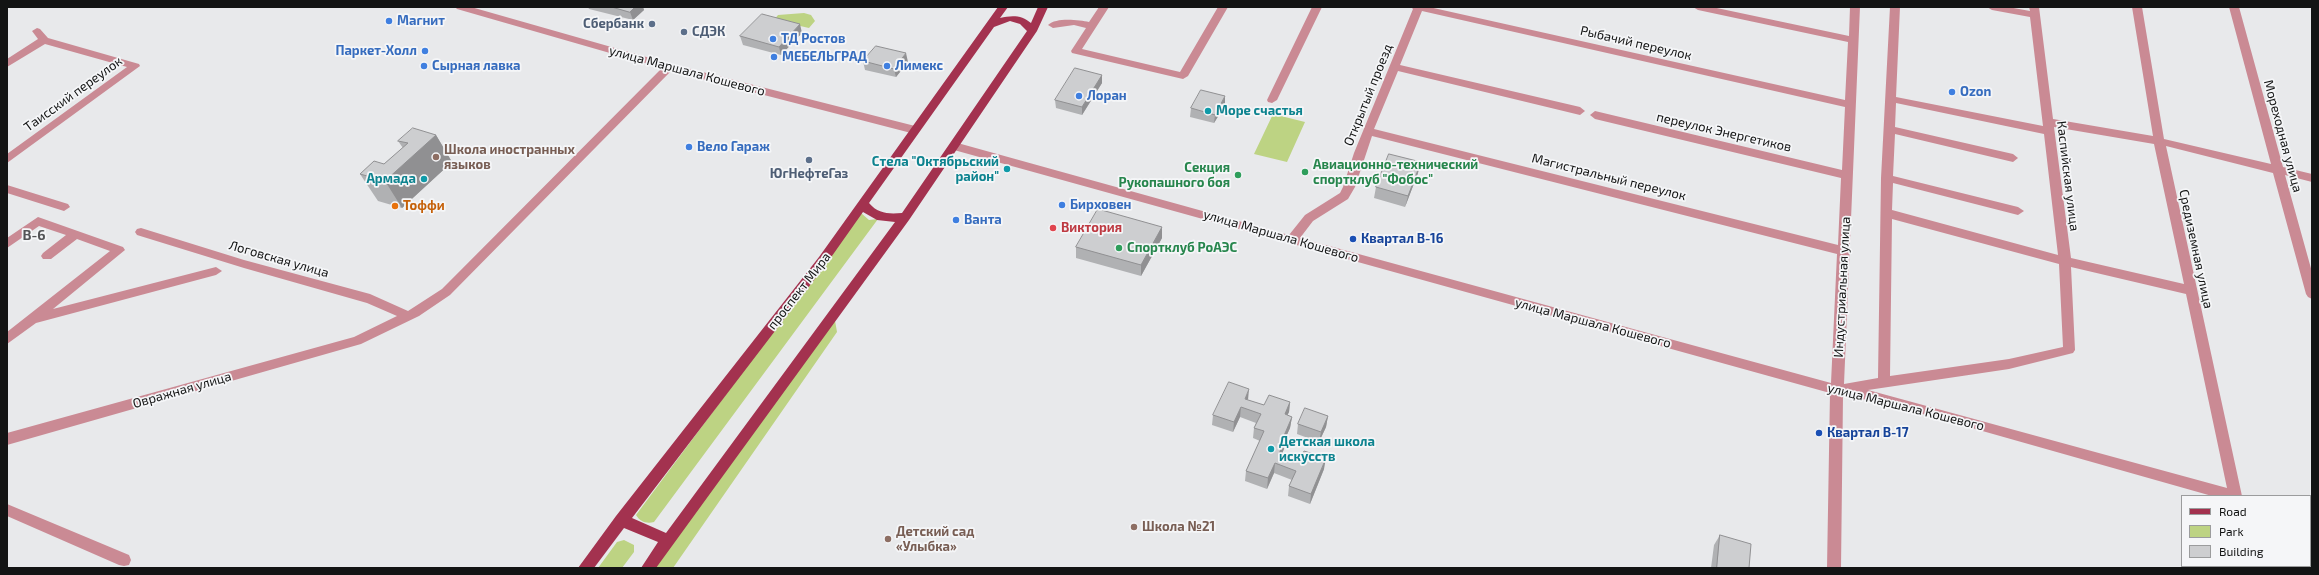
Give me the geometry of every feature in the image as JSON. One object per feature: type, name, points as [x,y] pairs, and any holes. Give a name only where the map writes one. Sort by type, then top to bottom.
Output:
[{"type":"main road","name":"проспект Мира","points":[[585,568],[823,260],[1003,7]]},
{"type":"main road","points":[[648,568],[904,217],[954,146],[1032,31],[1043,7]]},
{"type":"main road","points":[[992,24],[1006,18],[1019,18],[1026,22],[1032,31]]},
{"type":"main road","points":[[863,203],[868,212],[881,218],[904,217]]},
{"type":"main road","points":[[621,520],[668,540]]},
{"type":"street","name":"улица Маршала Кошевого","points":[[460,7],[669,67],[916,129]]},
{"type":"street","points":[[468,7],[916,129]]},
{"type":"street","points":[[1104,7],[1076,50],[1183,76],[1223,7]]},
{"type":"street","points":[[1272,100],[1317,7]]},
{"type":"street","name":"Открытый проезд","points":[[1292,238],[1308,218],[1344,196],[1349,187],[1359,152],[1418,7]]},
{"type":"street","name":"Рыбачий переулок","points":[[1418,7],[1850,105]]},
{"type":"street","points":[[1698,7],[1853,40]]},
{"type":"street","name":"Индустриальная улица","points":[[1834,568],[1837,388],[1855,7]]},
{"type":"street","points":[[1837,388],[1884,382],[1887,178],[1895,7]]},
{"type":"street","points":[[1992,7],[2034,11]]},
{"type":"street","name":"Средиземная улица","points":[[2137,7],[2159,141],[2234,495]]},
{"type":"street","name":"Мореходная улица","points":[[2234,7],[2312,294]]},
{"type":"street","name":"Каспийская улица","points":[[1884,382],[2009,364],[2069,350],[2065,262],[2034,11]]},
{"type":"street","points":[[1053,25],[1074,22],[1092,26]]},
{"type":"street","points":[[7,64],[44,40],[37,31]]},
{"type":"street","name":"Таисский переулок","points":[[7,159],[135,66],[44,40]]},
{"type":"street","name":"Овражная улица","points":[[7,439],[357,341],[408,316],[446,292],[669,67]]},
{"type":"street","points":[[1394,67],[1580,111]]},
{"type":"street","points":[[1891,99],[2048,126],[2159,141],[2277,168],[2312,178]]},
{"type":"street","name":"переулок Энергетиков","points":[[1594,115],[1847,175]]},
{"type":"street","points":[[1890,129],[2012,158]]},
{"type":"street","name":"Магистральный переулок","points":[[1368,131],[1844,251]]},
{"type":"street","name":"улица Маршала Кошевого","points":[[954,146],[1837,388],[1880,397],[2230,495]]},
{"type":"street","points":[[1887,178],[2018,211]]},
{"type":"street","points":[[7,189],[64,207]]},
{"type":"street","points":[[1886,213],[2065,262],[2190,290]]},
{"type":"street","points":[[7,244],[38,221],[119,250],[7,339]]},
{"type":"street","name":"Логовская улица","points":[[141,232],[244,264],[370,298],[408,316]]},
{"type":"street","points":[[47,256],[76,234]]},
{"type":"street","points":[[33,319],[216,271]]},
{"type":"street","points":[[7,510],[124,560]]},
{"type":"green space","points":[[804,13],[811,15],[815,21],[809,28],[774,20],[778,15]]},
{"type":"green space","points":[[1273,114],[1305,122],[1287,162],[1254,154]]},
{"type":"green space","points":[[861,213],[869,220],[878,219],[654,522],[646,523],[642,521],[636,515]]},
{"type":"green space","points":[[834,315],[837,332],[673,568],[650,568]]},
{"type":"green space","points":[[624,540],[634,545],[634,552],[622,568],[598,568],[617,542]]},
{"type":"building","points":[[612,7],[635,7],[630,12]]},
{"type":"building","points":[[762,14],[800,24],[779,47],[740,36]]},
{"type":"building","points":[[876,46],[906,53],[894,69],[863,61]]},
{"type":"building","name":"Лоран","points":[[1075,68],[1102,75],[1082,107],[1055,100]]},
{"type":"building","points":[[1201,90],[1225,96],[1215,115],[1191,108]]},
{"type":"building","points":[[413,128],[436,135],[385,181],[360,174],[374,161],[384,164],[408,143],[398,141]]},
{"type":"building","points":[[1389,154],[1421,162],[1408,196],[1376,187]]},
{"type":"building","name":"Спортклуб РоАЭС","points":[[1098,209],[1162,227],[1141,265],[1076,247]]},
{"type":"building","name":"Детская школа искусств","points":[[1229,382],[1249,389],[1245,399],[1264,405],[1269,395],[1290,402],[1285,414],[1292,417],[1283,438],[1285,439],[1279,454],[1299,462],[1304,451],[1326,458],[1311,494],[1289,486],[1296,471],[1275,463],[1268,478],[1246,471],[1264,431],[1254,428],[1261,414],[1241,407],[1234,422],[1213,415]]},
{"type":"building","points":[[1305,408],[1328,416],[1321,432],[1298,424]]},
{"type":"building","points":[[1720,535],[1751,544],[1749,568],[1717,568]]},
{"type":"place","name":"Магнит","points":[[389,21]]},
{"type":"place","name":"Сбербанк","points":[[652,24]]},
{"type":"place","name":"СДЭК","points":[[684,32]]},
{"type":"place","name":"ТД Ростов","points":[[773,39]]},
{"type":"place","name":"Паркет-Холл","points":[[425,51]]},
{"type":"place","name":"МЕБЕЛЬГРАД","points":[[774,57]]},
{"type":"place","name":"Сырная лавка","points":[[424,66]]},
{"type":"place","name":"Лимекс","points":[[887,66]]},
{"type":"place","name":"Ozon","points":[[1952,92]]},
{"type":"place","name":"Лоран","points":[[1079,96]]},
{"type":"place","name":"Море счастья","points":[[1208,111]]},
{"type":"place","name":"Вело Гараж","points":[[689,147]]},
{"type":"place","name":"Школа иностранных языков","points":[[436,157]]},
{"type":"place","name":"ЮгНефтеГаз","points":[[809,160]]},
{"type":"place","name":"Стела \"Октябрьский район\"","points":[[1007,169]]},
{"type":"place","name":"Авиационно-технический спортклуб \"Фобос\"","points":[[1305,172]]},
{"type":"place","name":"Секция Рукопашного боя","points":[[1238,175]]},
{"type":"place","name":"Армада","points":[[424,179]]},
{"type":"place","name":"Бирховен","points":[[1062,205]]},
{"type":"place","name":"Тоффи","points":[[395,206]]},
{"type":"place","name":"Ванта","points":[[956,220]]},
{"type":"place","name":"Виктория","points":[[1053,228]]},
{"type":"place","name":"Квартал В-16","points":[[1353,239]]},
{"type":"place","name":"Спортклуб РоАЭС","points":[[1119,248]]},
{"type":"place","name":"Квартал В-17","points":[[1819,433]]},
{"type":"place","name":"Детская школа искусств","points":[[1271,449]]},
{"type":"place","name":"Школа №21","points":[[1134,527]]},
{"type":"place","name":"Детский сад «Улыбка»","points":[[888,539]]},
{"type":"district","name":"В-6","points":[[34,235]]}]
